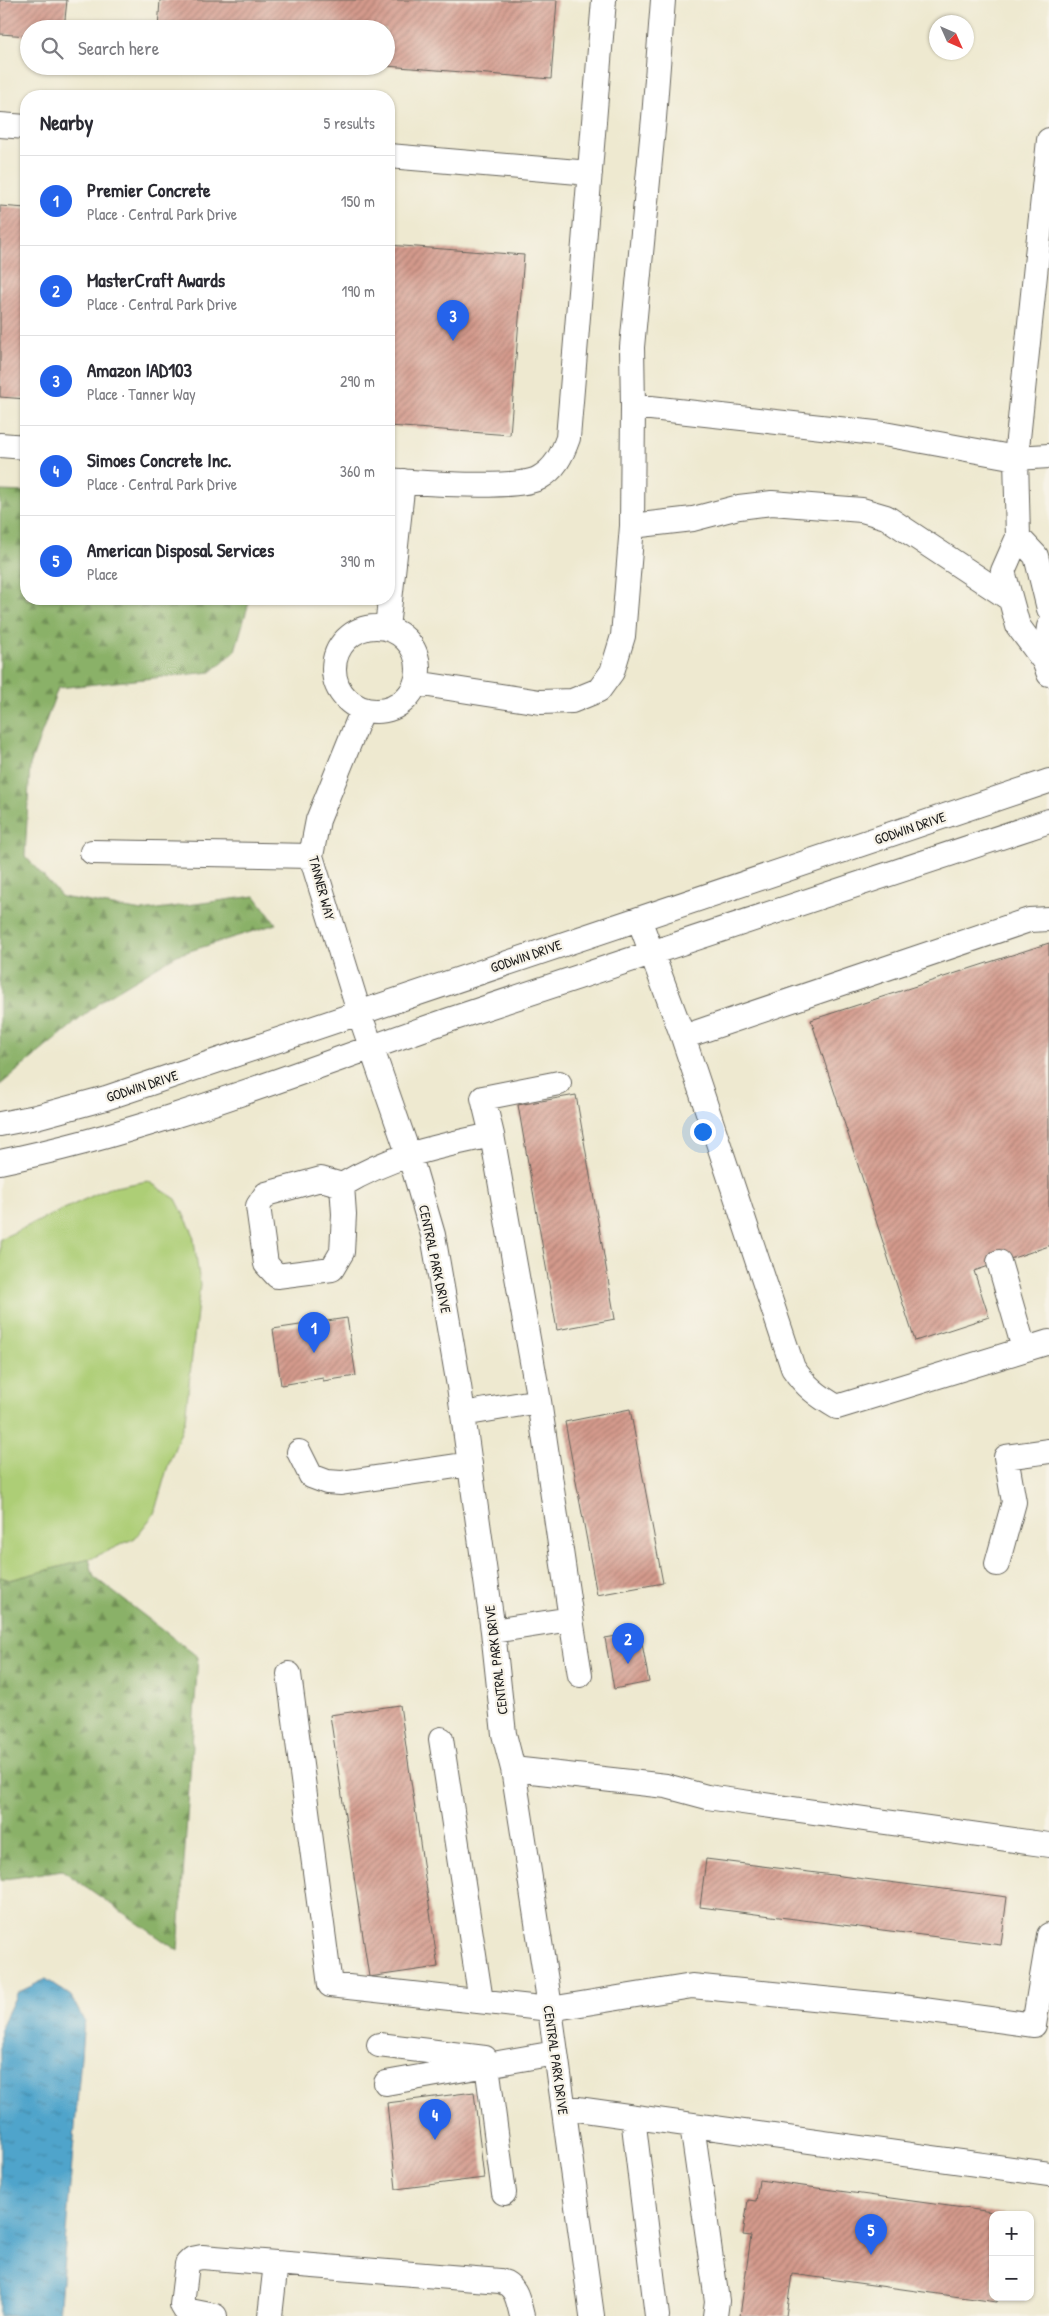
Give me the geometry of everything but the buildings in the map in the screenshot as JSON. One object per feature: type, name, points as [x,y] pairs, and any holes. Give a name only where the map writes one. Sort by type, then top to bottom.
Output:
[{"type":"street","points":[[395,496],[396,480],[512,484],[539,478],[561,459],[568,438],[604,0]]},
{"type":"street","points":[[416,683],[540,702],[572,701],[599,690],[612,672],[623,636],[632,526],[632,347],[663,0]]},
{"type":"street","points":[[0,125],[20,127]]},
{"type":"street","points":[[1046,668],[1018,626],[1003,571],[1018,537],[1016,458],[1049,140]]},
{"type":"street","points":[[395,157],[590,173]]},
{"type":"street","points":[[633,406],[884,434],[1016,458],[1049,456]]},
{"type":"street","points":[[0,445],[20,447]]},
{"type":"street","points":[[632,526],[693,519],[739,507],[772,503],[862,510],[886,518],[1010,599]]},
{"type":"street","points":[[1018,537],[1036,556],[1049,609]]},
{"type":"street","points":[[387,628],[388,605]]},
{"type":"street","points":[[372,627],[387,628],[400,634],[411,644],[417,657],[418,670],[416,683],[410,695],[400,704],[388,710],[375,712],[362,709],[351,703],[341,693],[335,680],[334,665],[338,651],[346,639],[358,631],[372,627]]},
{"type":"street","points":[[1046,668],[1049,627]]},
{"type":"street","name":"TANNER WAY","points":[[359,1012],[311,856],[318,820],[362,709]]},
{"type":"street","name":"GODWIN DRIVE","points":[[0,1124],[36,1117],[106,1098],[1049,781]]},
{"type":"street","points":[[0,1162],[56,1151],[118,1134],[1049,821]]},
{"type":"street","points":[[92,852],[311,856]]},
{"type":"street","points":[[639,918],[683,1037],[793,1368],[803,1383],[820,1397],[838,1406],[1049,1342]]},
{"type":"street","points":[[683,1037],[1030,920],[1049,919]]},
{"type":"street","name":"CENTRAL PARK DRIVE","points":[[359,1012],[408,1154],[433,1234],[463,1414],[493,1631],[504,1734],[513,1769],[550,2009],[592,2316]]},
{"type":"street","points":[[558,1083],[483,1098],[492,1135],[538,1401],[580,1675]]},
{"type":"street","points":[[342,1185],[344,1214],[342,1252],[332,1269],[277,1276],[266,1264],[258,1206],[266,1194],[321,1179],[342,1185],[367,1170],[408,1154],[492,1135]]},
{"type":"street","points":[[999,1262],[1024,1349]]},
{"type":"street","points":[[463,1414],[538,1401]]},
{"type":"street","points":[[997,1564],[1014,1502],[1006,1456],[1049,1451]]},
{"type":"street","points":[[298,1452],[311,1476],[326,1482],[341,1483],[470,1464]]},
{"type":"street","points":[[493,1631],[571,1619]]},
{"type":"street","points":[[289,1674],[330,1985],[550,2009],[692,1986],[894,2006],[1034,2024],[1049,1935]]},
{"type":"street","points":[[441,1739],[481,2001]]},
{"type":"street","points":[[513,1769],[666,1786],[707,1797],[1049,1845]]},
{"type":"street","points":[[379,2045],[498,2063]]},
{"type":"street","points":[[386,2083],[555,2053]]},
{"type":"street","points":[[498,2063],[504,2193]]},
{"type":"street","points":[[563,2107],[1049,2174]]},
{"type":"street","points":[[633,2117],[657,2316]]},
{"type":"street","points":[[692,2125],[717,2301],[715,2316]]},
{"type":"street","points":[[215,2316],[194,2314],[185,2310],[182,2305],[187,2264],[192,2259],[202,2257],[500,2281],[510,2284],[514,2289],[522,2316]]},
{"type":"street","points":[[270,2316],[276,2263]]},
{"type":"green space","points":[[0,491],[20,492],[20,605],[248,605],[235,651],[211,672],[58,688],[30,765],[25,856],[62,897],[142,911],[255,896],[276,924],[177,955],[105,998],[0,1085]]},
{"type":"green space","points":[[148,1181],[176,1199],[193,1233],[200,1284],[185,1420],[167,1469],[154,1514],[135,1538],[90,1559],[10,1580],[0,1577],[0,1239],[109,1188]]},
{"type":"green space","points":[[89,1559],[94,1577],[198,1657],[178,1951],[62,1870],[0,1880],[0,1577],[10,1580]]},
{"type":"water","points":[[46,1979],[71,1996],[84,2021],[59,2316],[0,2316],[0,2029],[17,1993]]},
{"type":"place","name":"Amazon IAD103","points":[[453,341]]},
{"type":"place","name":"Premier Concrete","points":[[314,1353]]},
{"type":"place","name":"MasterCraft Awards","points":[[628,1664]]},
{"type":"place","name":"Simoes Concrete Inc.","points":[[435,2140]]},
{"type":"place","name":"American Disposal Services","points":[[871,2255]]}]
